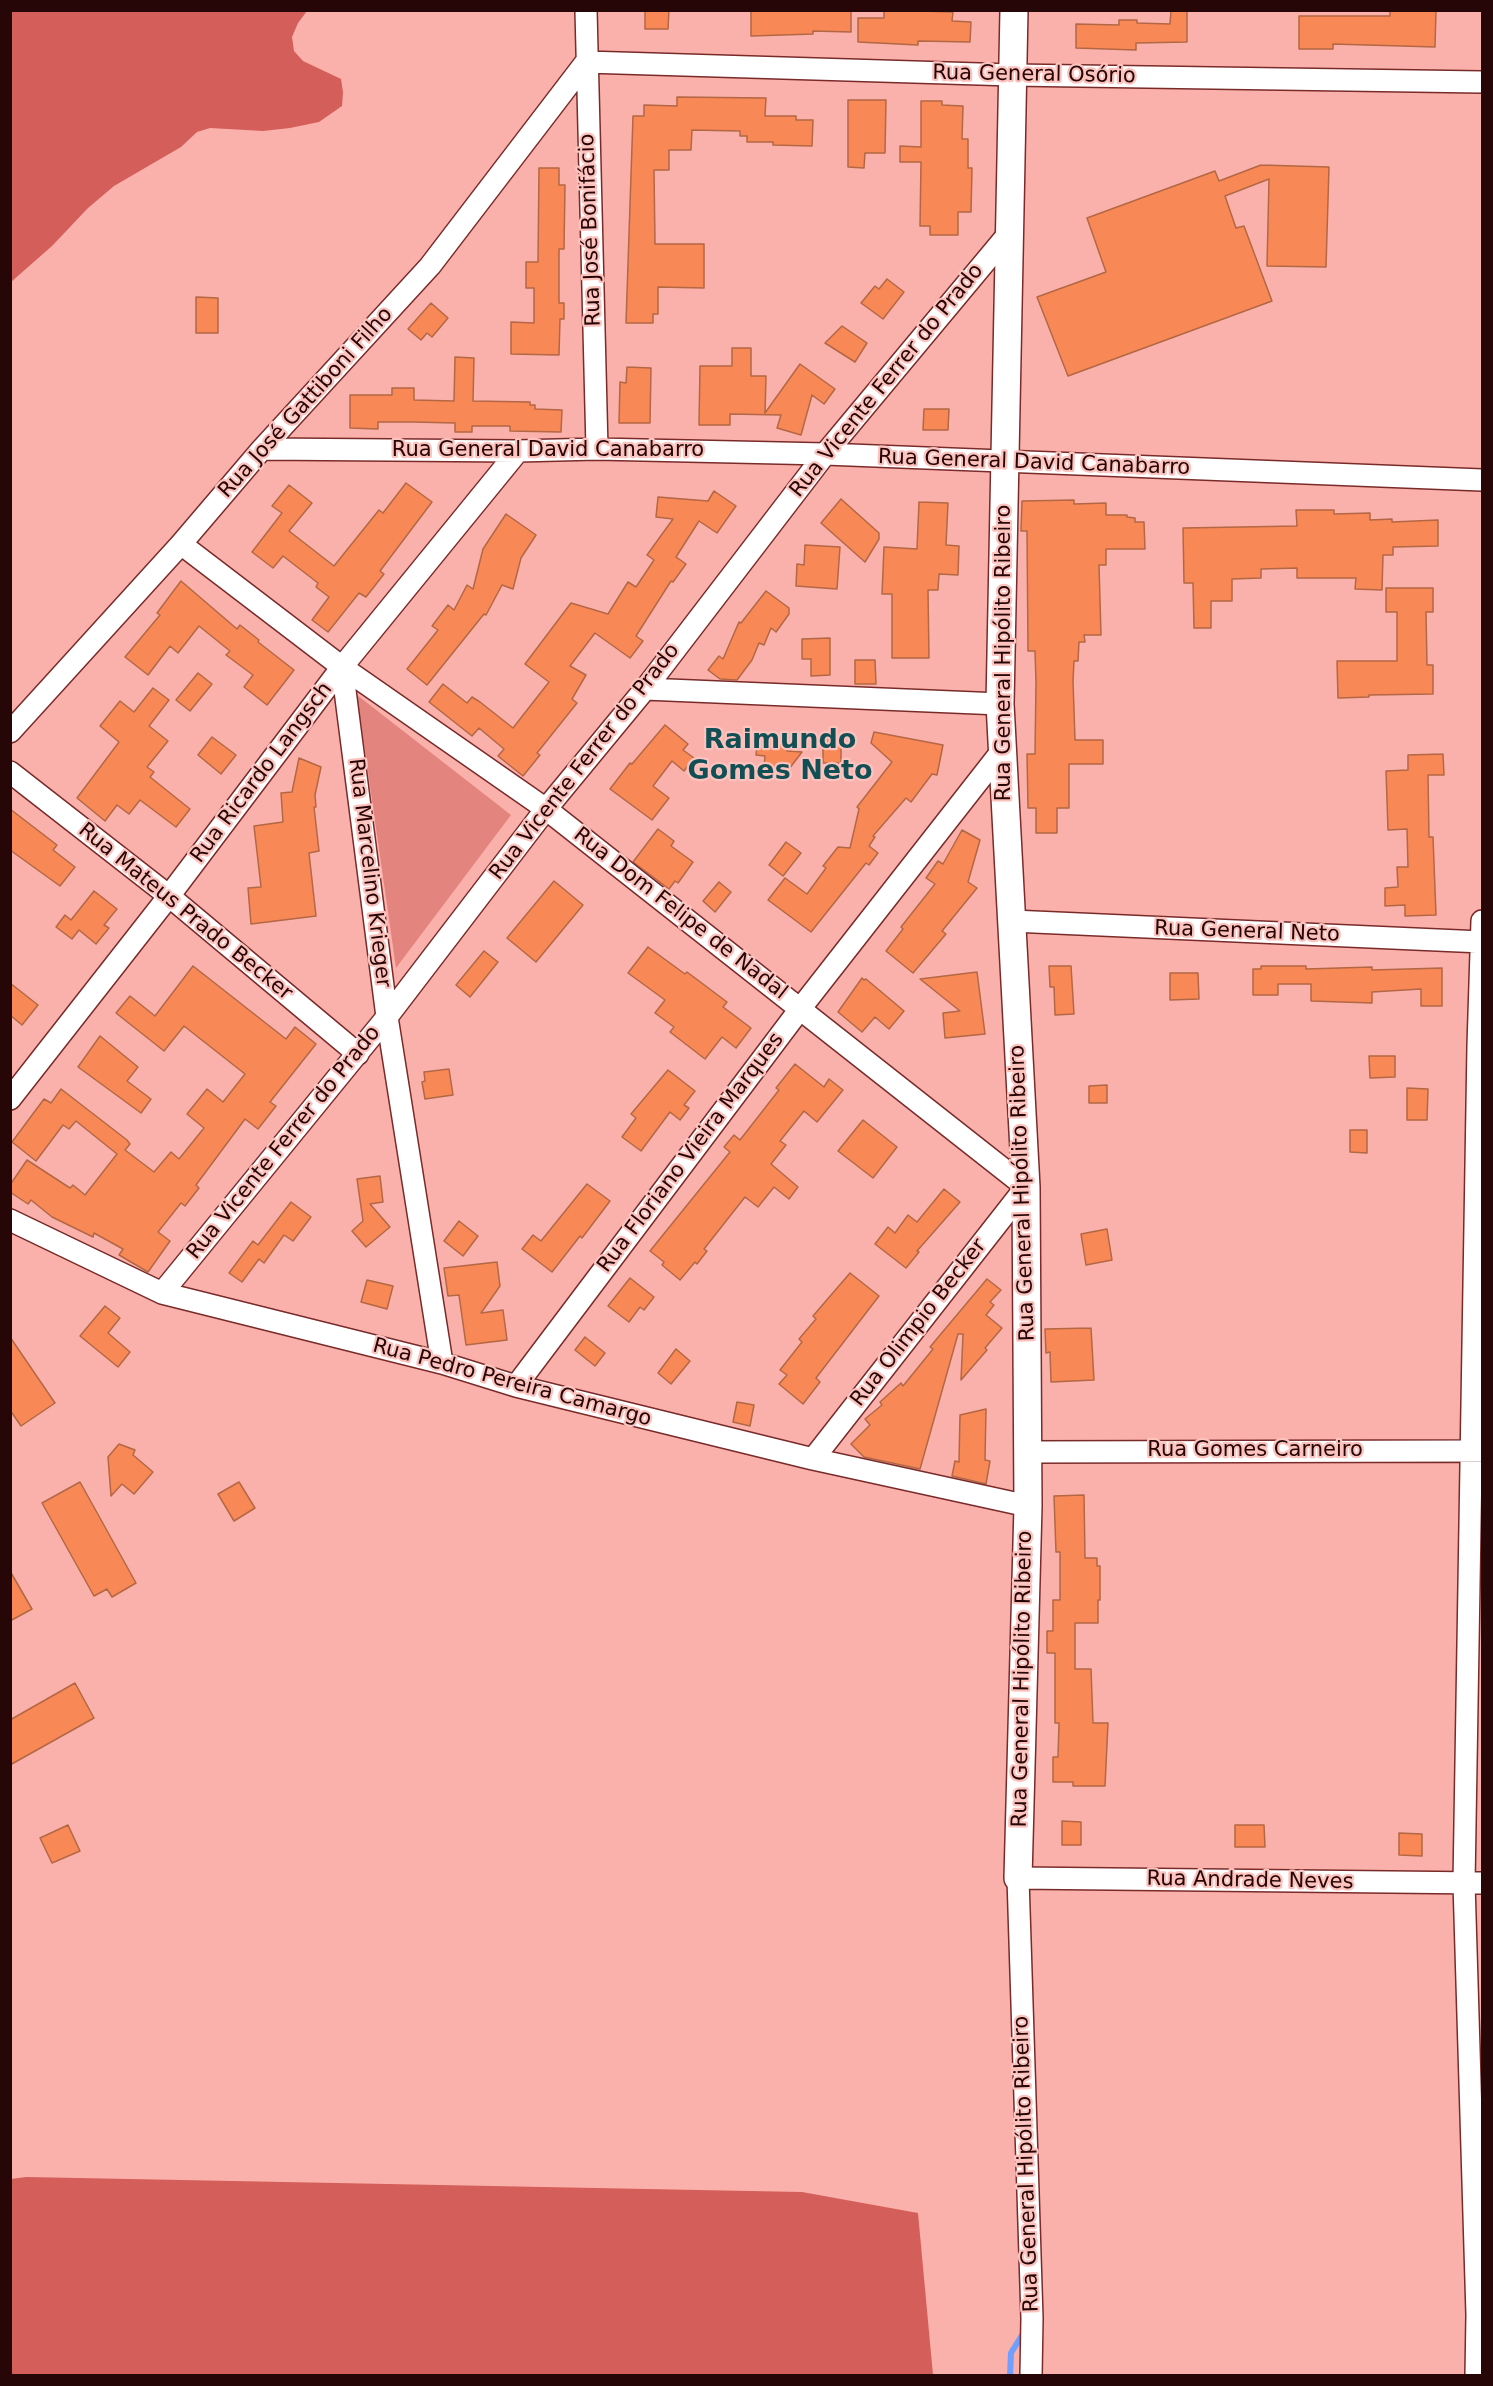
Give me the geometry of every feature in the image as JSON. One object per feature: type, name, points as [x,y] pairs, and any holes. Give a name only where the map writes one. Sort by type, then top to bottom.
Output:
[{"type":"street","name":"Rua José Bonifácio","points":[[586,10],[597,449]]},
{"type":"street","name":"Rua General Hipólito Ribeiro","points":[[1014,10],[1000,704],[1026,1187],[1028,1506],[1018,1878],[1032,2318],[1030,2376]]},
{"type":"street","name":"Rua General Osório","points":[[586,62],[1012,75],[1482,82]]},
{"type":"street","name":"Rua José Gattiboni Filho","points":[[10,732],[181,544],[261,449],[430,266],[586,62]]},
{"type":"street","name":"Rua Vicente Ferrer do Prado","points":[[162,1293],[358,1054],[546,808],[645,689],[825,454],[1010,232]]},
{"type":"street","name":"Rua General David Canabarro","points":[[261,449],[518,451],[597,449],[825,454],[1482,480]]},
{"type":"street","name":"Rua Ricardo Langsch","points":[[10,1099],[169,897],[342,667],[518,451]]},
{"type":"street","name":"Rua Dom Felipe de Nadal","points":[[181,544],[342,667],[546,808],[1026,1187]]},
{"type":"street","name":"Rua Marcelino Krieger","points":[[342,667],[387,1017],[442,1363]]},
{"type":"street","points":[[645,689],[1000,704]]},
{"type":"street","name":"Rua Floriano Vieira Marques","points":[[516,1386],[800,1009],[1001,752]]},
{"type":"street","name":"Rua Mateus Prado Becker","points":[[10,772],[169,897],[358,1054]]},
{"type":"street","name":"Rua General Neto","points":[[1012,921],[1482,942]]},
{"type":"street","points":[[1476,2376],[1473,1883],[1482,921]]},
{"type":"street","name":"Rua Olimpio Becker","points":[[813,1459],[1026,1187]]},
{"type":"street","name":"Rua Pedro Pereira Camargo","points":[[10,1220],[162,1293],[442,1363],[516,1386],[813,1459],[1028,1506]]},
{"type":"street","name":"Rua Gomes Carneiro","points":[[1028,1452],[1476,1451]]},
{"type":"street","name":"Rua Andrade Neves","points":[[1018,1878],[1473,1883]]},
{"type":"shaded area","points":[[11,10],[307,11],[292,37],[294,51],[303,61],[341,79],[342,106],[319,122],[290,128],[263,131],[210,128],[197,132],[181,147],[114,186],[11,282]]},
{"type":"shaded area","points":[[357,695],[511,815],[396,968]]},
{"type":"shaded area","points":[[26,2177],[802,2192],[918,2213],[933,2375],[11,2375],[11,2179]]},
{"type":"building","points":[[645,10],[669,10],[668,29],[645,29]]},
{"type":"building","points":[[751,10],[851,10],[851,32],[813,31],[813,34],[751,36]]},
{"type":"building","points":[[884,10],[953,12],[952,21],[971,22],[970,42],[918,41],[918,45],[858,42],[858,18],[884,18]]},
{"type":"building","points":[[1171,10],[1187,10],[1187,42],[1136,43],[1136,50],[1076,48],[1076,24],[1119,25],[1119,20],[1137,20],[1137,23],[1170,24]]},
{"type":"building","points":[[1390,10],[1436,10],[1435,47],[1333,44],[1333,49],[1299,49],[1299,16],[1390,16]]},
{"type":"building","points":[[677,97],[766,98],[765,116],[796,116],[796,120],[813,120],[812,146],[747,142],[747,136],[740,136],[740,131],[692,130],[691,150],[669,150],[669,170],[654,170],[655,244],[704,244],[704,288],[658,287],[658,314],[653,314],[653,323],[626,323],[633,116],[644,116],[644,105],[677,106]]},
{"type":"building","points":[[848,100],[886,100],[885,153],[865,153],[864,168],[848,167]]},
{"type":"building","points":[[921,101],[942,101],[942,105],[963,106],[962,139],[968,139],[968,168],[972,168],[971,212],[958,212],[958,235],[930,235],[930,226],[920,226],[921,162],[900,162],[900,146],[921,147]]},
{"type":"building","points":[[1261,165],[1329,167],[1326,267],[1267,266],[1269,179],[1225,196],[1236,228],[1244,226],[1272,301],[1068,376],[1037,297],[1106,272],[1087,218],[1215,171],[1219,181]]},
{"type":"building","points":[[539,168],[559,168],[559,185],[565,185],[564,249],[559,249],[559,303],[564,303],[564,319],[560,319],[559,355],[511,354],[511,322],[534,323],[534,288],[526,288],[526,262],[538,262]]},
{"type":"building","points":[[887,279],[904,292],[883,319],[861,303],[875,286],[879,289]]},
{"type":"building","points":[[196,297],[218,298],[218,333],[196,333]]},
{"type":"building","points":[[431,303],[448,318],[432,337],[427,333],[421,340],[408,329]]},
{"type":"building","points":[[842,326],[867,343],[855,362],[825,343]]},
{"type":"building","points":[[732,348],[751,348],[751,376],[766,376],[765,413],[800,364],[835,389],[824,404],[812,395],[801,435],[777,428],[781,415],[730,414],[730,425],[699,425],[700,366],[732,366]]},
{"type":"building","points":[[455,357],[474,358],[473,401],[530,402],[530,405],[535,405],[535,409],[562,410],[561,432],[510,431],[510,426],[472,426],[472,432],[455,432],[455,423],[413,422],[378,422],[378,429],[350,428],[350,395],[392,395],[392,388],[414,388],[414,400],[454,401]]},
{"type":"building","points":[[627,367],[651,368],[650,423],[619,423],[620,382],[626,383]]},
{"type":"building","points":[[924,409],[949,409],[948,430],[923,430]]},
{"type":"building","points":[[406,483],[432,502],[380,571],[384,574],[366,597],[359,593],[328,632],[312,620],[329,597],[316,587],[318,583],[283,556],[273,568],[252,552],[282,513],[272,506],[289,485],[312,503],[289,531],[334,566],[379,510],[383,513]]},
{"type":"building","points":[[714,491],[736,506],[717,533],[699,521],[676,557],[686,564],[673,582],[671,581],[636,636],[643,641],[630,658],[595,633],[570,666],[586,675],[572,699],[577,703],[537,753],[540,755],[523,776],[498,756],[504,749],[479,728],[472,736],[429,702],[443,684],[467,703],[472,697],[480,702],[513,728],[549,682],[525,664],[571,603],[608,614],[628,582],[636,587],[654,560],[647,555],[673,519],[656,517],[658,497],[708,501]]},
{"type":"building","points":[[841,499],[879,533],[879,539],[865,562],[821,523]]},
{"type":"building","points":[[1074,500],[1074,504],[1106,503],[1106,515],[1127,515],[1127,517],[1135,518],[1135,522],[1144,522],[1145,549],[1106,549],[1106,565],[1099,565],[1101,635],[1084,635],[1085,642],[1079,642],[1078,661],[1074,661],[1075,740],[1103,740],[1103,764],[1069,764],[1069,808],[1057,808],[1057,833],[1036,833],[1036,808],[1028,808],[1027,754],[1035,754],[1036,682],[1035,651],[1028,651],[1027,531],[1021,531],[1022,501]]},
{"type":"building","points":[[919,502],[948,503],[946,545],[959,546],[958,575],[939,574],[938,590],[928,590],[929,658],[892,658],[892,594],[882,594],[884,547],[917,549]]},
{"type":"building","points":[[1296,510],[1334,510],[1334,514],[1370,513],[1370,520],[1392,519],[1392,522],[1438,520],[1438,546],[1393,547],[1393,555],[1383,555],[1382,590],[1355,589],[1356,578],[1297,578],[1297,568],[1261,569],[1261,578],[1232,579],[1232,601],[1211,601],[1211,628],[1194,628],[1193,583],[1184,583],[1183,528],[1297,526]]},
{"type":"building","points":[[506,514],[536,535],[521,558],[513,589],[502,585],[486,615],[484,614],[427,685],[407,669],[438,630],[432,626],[448,605],[454,610],[467,585],[473,589],[483,549]]},
{"type":"building","points":[[805,545],[840,547],[837,589],[796,586],[797,564],[804,565]]},
{"type":"building","points":[[181,581],[237,629],[240,625],[294,670],[267,705],[244,687],[253,675],[226,655],[230,651],[199,626],[178,653],[170,646],[148,675],[125,657],[160,615],[157,613]]},
{"type":"building","points":[[1386,588],[1433,588],[1433,612],[1426,612],[1427,665],[1433,665],[1433,694],[1338,698],[1337,661],[1397,661],[1397,612],[1386,612]]},
{"type":"building","points":[[766,591],[789,608],[789,614],[776,632],[771,628],[764,645],[759,643],[752,660],[737,680],[720,679],[708,670],[719,656],[723,659],[739,622],[741,623]]},
{"type":"building","points":[[830,638],[830,675],[811,676],[811,659],[802,659],[802,639]]},
{"type":"building","points":[[855,660],[875,660],[876,684],[855,684]]},
{"type":"building","points":[[198,673],[212,684],[190,711],[176,700]]},
{"type":"building","points":[[153,688],[169,700],[149,726],[168,741],[147,767],[154,772],[150,777],[190,809],[176,827],[140,800],[129,814],[117,805],[105,821],[77,798],[119,742],[100,726],[120,701],[134,712]]},
{"type":"building","points":[[665,725],[688,744],[683,750],[694,758],[684,771],[672,761],[653,786],[669,798],[652,820],[610,789]]},
{"type":"building","points":[[874,732],[943,745],[937,775],[932,774],[911,802],[906,798],[873,836],[875,837],[869,846],[878,853],[869,865],[866,863],[811,932],[768,900],[785,878],[807,894],[826,868],[823,866],[838,847],[850,848],[859,809],[857,807],[892,762],[871,743]]},
{"type":"building","points":[[758,736],[788,740],[787,751],[802,752],[789,769],[764,767],[765,756],[756,755]]},
{"type":"building","points":[[823,736],[841,736],[841,763],[823,763]]},
{"type":"building","points":[[212,737],[236,755],[221,774],[198,755]]},
{"type":"building","points":[[1443,754],[1444,775],[1428,775],[1429,837],[1433,837],[1436,915],[1405,916],[1405,905],[1385,906],[1385,888],[1398,887],[1397,867],[1408,867],[1407,829],[1388,830],[1386,771],[1408,770],[1408,755]]},
{"type":"building","points":[[299,758],[321,767],[315,795],[316,807],[314,807],[319,851],[309,853],[316,916],[251,924],[248,888],[261,887],[254,826],[283,822],[281,793],[292,792]]},
{"type":"building","points":[[10,809],[57,845],[53,850],[75,867],[60,886],[10,850]]},
{"type":"building","points":[[658,829],[674,841],[671,846],[693,862],[678,883],[675,881],[669,889],[633,862]]},
{"type":"building","points":[[962,830],[980,840],[968,882],[977,888],[942,931],[946,934],[913,973],[886,951],[903,929],[901,927],[935,884],[926,878],[938,861],[943,864]]},
{"type":"building","points":[[786,842],[801,853],[783,876],[769,865]]},
{"type":"building","points":[[554,881],[583,905],[536,962],[507,938]]},
{"type":"building","points":[[719,882],[731,892],[715,912],[703,901]]},
{"type":"building","points":[[94,891],[117,909],[104,925],[109,928],[96,944],[79,930],[72,939],[56,927],[65,915],[71,920]]},
{"type":"building","points":[[648,947],[727,1002],[723,1007],[751,1028],[736,1048],[722,1037],[705,1059],[670,1032],[674,1027],[655,1013],[665,1000],[628,973]]},
{"type":"building","points":[[484,951],[498,962],[470,997],[456,985]]},
{"type":"building","points":[[193,966],[286,1039],[295,1027],[316,1044],[270,1102],[276,1106],[258,1129],[245,1119],[196,1185],[199,1188],[185,1206],[181,1203],[158,1232],[170,1241],[148,1272],[119,1255],[123,1249],[94,1233],[93,1237],[52,1217],[31,1200],[28,1204],[10,1192],[10,1185],[27,1160],[70,1188],[73,1185],[85,1195],[117,1154],[76,1121],[69,1129],[63,1125],[36,1161],[12,1142],[44,1099],[51,1103],[61,1089],[127,1140],[130,1144],[125,1150],[154,1172],[171,1152],[179,1159],[204,1128],[187,1114],[207,1089],[223,1102],[245,1074],[184,1026],[164,1051],[116,1013],[130,996],[155,1016]]},
{"type":"building","points":[[1049,966],[1071,966],[1074,1014],[1055,1015],[1054,987],[1050,987]]},
{"type":"building","points":[[1261,966],[1306,966],[1306,969],[1372,967],[1372,970],[1442,968],[1442,1006],[1421,1006],[1421,989],[1372,992],[1372,1003],[1311,1001],[1311,984],[1278,984],[1278,995],[1253,995],[1253,969],[1261,969]]},
{"type":"building","points":[[977,972],[985,1034],[945,1038],[943,1013],[960,1011],[920,979]]},
{"type":"building","points":[[1170,973],[1198,973],[1199,999],[1170,1000]]},
{"type":"building","points":[[862,978],[904,1011],[889,1029],[875,1017],[862,1032],[838,1012]]},
{"type":"building","points":[[10,983],[38,1005],[22,1025],[10,1015]]},
{"type":"building","points":[[100,1036],[138,1067],[127,1081],[151,1099],[141,1113],[78,1067]]},
{"type":"building","points":[[1369,1056],[1395,1056],[1395,1077],[1370,1078]]},
{"type":"building","points":[[795,1064],[824,1087],[829,1079],[843,1090],[817,1122],[804,1111],[780,1141],[786,1145],[771,1164],[798,1187],[789,1199],[774,1187],[758,1207],[745,1197],[704,1249],[707,1251],[697,1264],[695,1262],[680,1280],[662,1265],[664,1262],[650,1251],[730,1152],[724,1147],[734,1135],[740,1140],[779,1090],[776,1088]]},
{"type":"building","points":[[449,1069],[453,1095],[425,1099],[422,1082],[425,1081],[424,1072]]},
{"type":"building","points":[[668,1070],[695,1091],[684,1105],[689,1108],[680,1120],[670,1112],[641,1151],[622,1137],[636,1118],[631,1114]]},
{"type":"building","points":[[1107,1085],[1107,1103],[1089,1103],[1089,1086]]},
{"type":"building","points":[[1407,1088],[1428,1089],[1427,1120],[1407,1120]]},
{"type":"building","points":[[863,1120],[897,1147],[873,1178],[838,1151]]},
{"type":"building","points":[[1350,1130],[1367,1130],[1367,1153],[1350,1152]]},
{"type":"building","points":[[380,1176],[383,1202],[370,1204],[390,1227],[366,1247],[352,1231],[363,1221],[357,1179]]},
{"type":"building","points":[[587,1184],[610,1201],[552,1272],[522,1249],[533,1235],[541,1241]]},
{"type":"building","points":[[944,1189],[960,1202],[917,1251],[919,1252],[906,1268],[875,1244],[888,1227],[895,1233],[908,1215],[917,1222]]},
{"type":"building","points":[[291,1202],[311,1217],[293,1241],[284,1235],[264,1263],[259,1259],[242,1282],[229,1273],[253,1241],[258,1245]]},
{"type":"building","points":[[459,1221],[478,1236],[463,1256],[444,1241]]},
{"type":"building","points":[[1107,1229],[1112,1260],[1086,1265],[1081,1234]]},
{"type":"building","points":[[497,1262],[500,1286],[481,1313],[503,1310],[507,1340],[466,1345],[459,1295],[448,1296],[444,1268]]},
{"type":"building","points":[[850,1273],[879,1296],[816,1378],[820,1382],[803,1404],[779,1384],[787,1375],[780,1370],[802,1342],[799,1339],[816,1319],[813,1316]]},
{"type":"building","points":[[630,1278],[654,1297],[644,1310],[640,1307],[629,1322],[608,1306]]},
{"type":"building","points":[[987,1279],[1001,1290],[990,1302],[994,1305],[986,1315],[1002,1328],[985,1348],[987,1350],[961,1380],[963,1334],[958,1334],[920,1469],[864,1457],[851,1444],[870,1425],[865,1419],[882,1405],[880,1402],[901,1383],[903,1386],[933,1349],[930,1347]]},
{"type":"building","points":[[367,1280],[393,1286],[387,1309],[361,1302]]},
{"type":"building","points":[[105,1306],[120,1318],[108,1333],[130,1352],[118,1367],[80,1336]]},
{"type":"building","points":[[1091,1328],[1094,1380],[1051,1382],[1050,1352],[1046,1353],[1045,1329]]},
{"type":"building","points":[[10,1337],[55,1403],[21,1426],[10,1410]]},
{"type":"building","points":[[585,1337],[605,1353],[595,1366],[575,1350]]},
{"type":"building","points":[[676,1349],[690,1361],[671,1384],[658,1373]]},
{"type":"building","points":[[737,1402],[754,1405],[750,1426],[733,1422]]},
{"type":"building","points":[[986,1409],[985,1460],[990,1461],[986,1484],[952,1476],[955,1461],[959,1462],[960,1415]]},
{"type":"building","points":[[119,1444],[135,1450],[133,1455],[153,1472],[134,1494],[122,1484],[111,1496],[108,1457]]},
{"type":"building","points":[[80,1482],[136,1583],[112,1597],[107,1589],[94,1596],[42,1503]]},
{"type":"building","points":[[239,1482],[255,1508],[234,1521],[218,1494]]},
{"type":"building","points":[[1084,1495],[1085,1558],[1097,1558],[1097,1566],[1100,1566],[1100,1600],[1098,1600],[1098,1623],[1075,1623],[1075,1669],[1091,1669],[1093,1723],[1108,1723],[1105,1786],[1073,1786],[1073,1782],[1053,1782],[1053,1757],[1058,1757],[1059,1723],[1055,1723],[1055,1653],[1047,1653],[1047,1631],[1053,1631],[1053,1600],[1060,1600],[1060,1552],[1056,1552],[1054,1496]]},
{"type":"building","points":[[10,1571],[32,1609],[10,1621]]},
{"type":"building","points":[[75,1683],[94,1718],[10,1765],[10,1720]]},
{"type":"building","points":[[1062,1821],[1081,1822],[1081,1845],[1062,1845]]},
{"type":"building","points":[[68,1825],[80,1851],[52,1863],[40,1838]]},
{"type":"building","points":[[1235,1825],[1264,1825],[1265,1847],[1235,1847]]},
{"type":"building","points":[[1399,1833],[1422,1834],[1422,1856],[1399,1855]]},
{"type":"waterway","points":[[1010,2376],[1011,2353],[1024,2332]]},
{"type":"district","name":"Raimundo Gomes Neto","points":[[780,756]]}]
